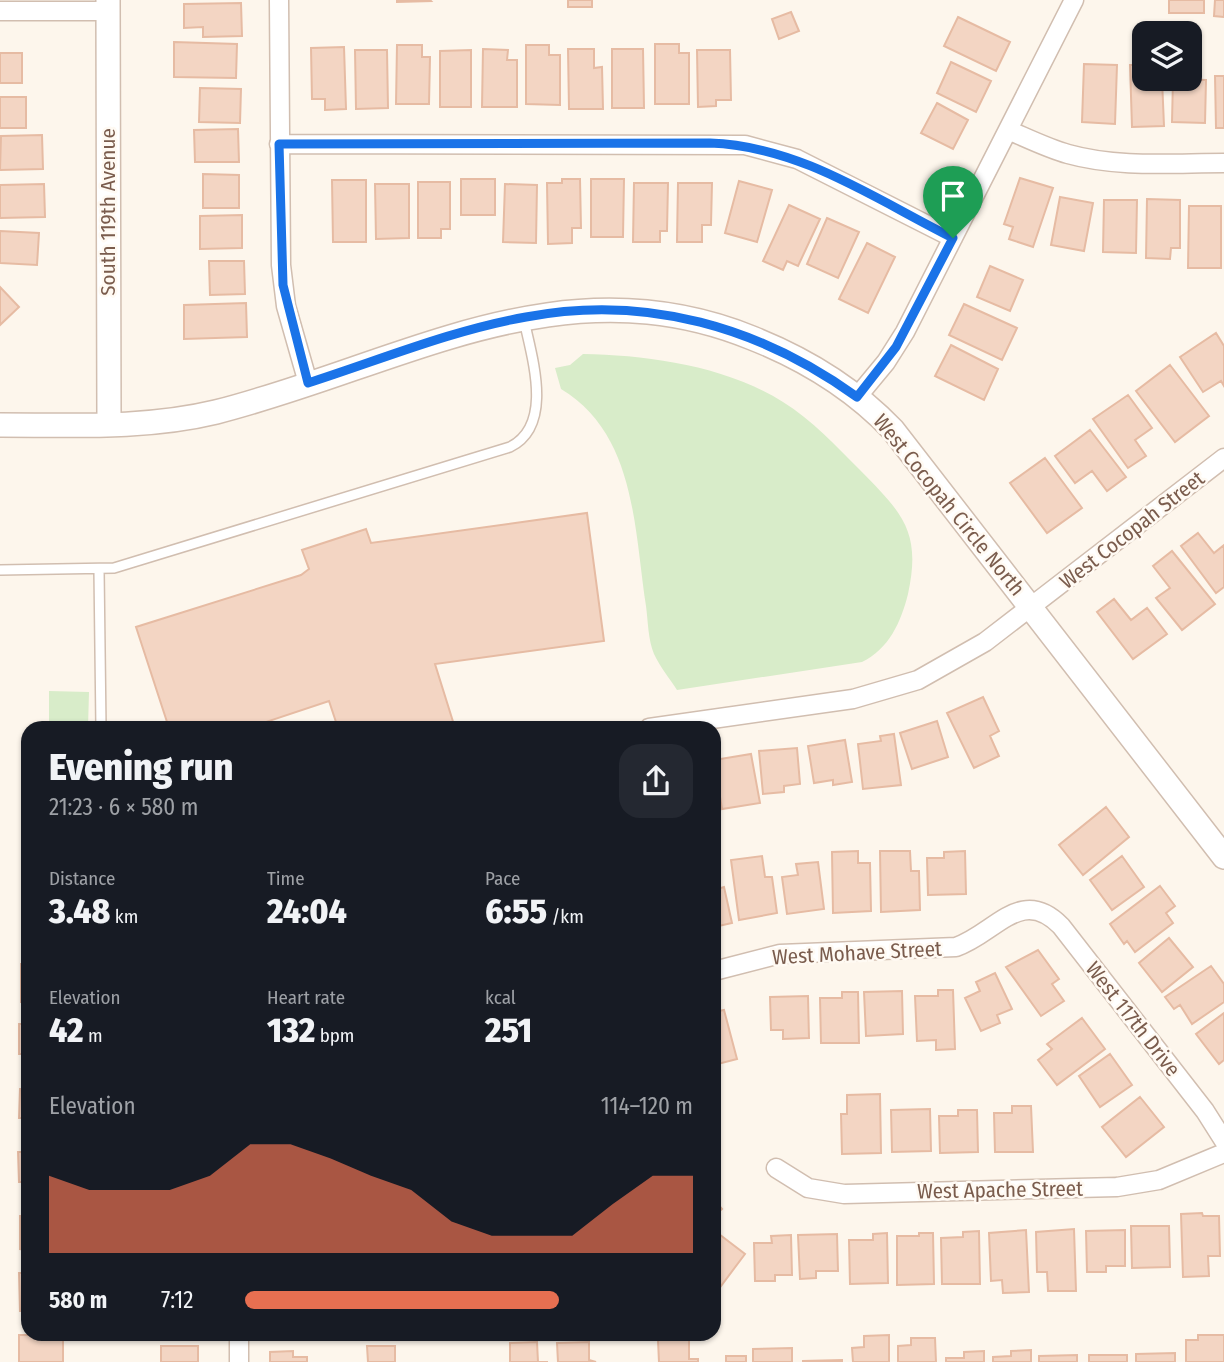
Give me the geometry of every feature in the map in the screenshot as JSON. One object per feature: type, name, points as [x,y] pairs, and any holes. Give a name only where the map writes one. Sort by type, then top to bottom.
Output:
[{"type":"street","points":[[279,0],[283,285],[308,383]]},
{"type":"street","points":[[857,397],[896,347],[1073,0]]},
{"type":"street","points":[[0,11],[108,6]]},
{"type":"street","name":"South 119th Avenue","points":[[108,6],[109,425]]},
{"type":"street","points":[[1008,130],[1047,147],[1099,161],[1224,163]]},
{"type":"street","points":[[279,144],[745,145],[797,159],[953,238]]},
{"type":"street","name":"West Cocopah Circle North","points":[[0,425],[109,425],[171,420],[214,412],[524,317],[607,309],[691,319],[769,345],[817,370],[857,397],[907,446],[1224,857]]},
{"type":"street","name":"West Cocopah Street","points":[[699,721],[842,701],[897,687],[963,657],[1224,458]]},
{"type":"street","name":"West Mohave Street","points":[[721,969],[780,954],[956,947],[980,937],[1009,914],[1032,909]]},
{"type":"street","name":"West 117th Drive","points":[[1032,909],[1044,912],[1061,926],[1205,1111],[1224,1141]]},
{"type":"street","name":"West Apache Street","points":[[776,1168],[808,1188],[844,1194],[1095,1188],[1159,1180],[1224,1153]]},
{"type":"street","points":[[239,1341],[239,1362]]},
{"type":"lane","points":[[0,570],[99,570],[142,561],[518,443],[532,424],[536,401],[524,317]]},
{"type":"lane","points":[[99,570],[101,721]]},
{"type":"green space","points":[[583,354],[660,360],[737,379],[794,409],[841,451],[897,511],[910,538],[912,572],[908,594],[902,615],[880,650],[862,662],[677,690],[656,659],[650,643],[634,515],[618,457],[604,431],[586,408],[561,389],[555,368],[570,365]]},
{"type":"green space","points":[[49,691],[89,692],[88,721],[49,721]]},
{"type":"building","points":[[430,0],[431,1],[397,2]]},
{"type":"building","points":[[568,0],[592,0],[592,7],[568,7]]},
{"type":"building","points":[[1169,0],[1204,0],[1204,13],[1169,13]]},
{"type":"building","points":[[1215,0],[1224,0],[1224,17],[1214,16]]},
{"type":"building","points":[[241,3],[242,36],[203,37],[203,27],[184,28],[184,4]]},
{"type":"building","points":[[791,12],[799,31],[779,39],[772,19]]},
{"type":"building","points":[[958,17],[1010,42],[996,71],[944,46]]},
{"type":"building","points":[[174,42],[237,44],[236,78],[174,77]]},
{"type":"building","points":[[655,44],[679,44],[679,53],[689,53],[689,104],[655,104]]},
{"type":"building","points":[[397,45],[422,45],[422,57],[430,57],[429,104],[396,104]]},
{"type":"building","points":[[526,45],[549,45],[549,55],[560,55],[560,105],[526,104]]},
{"type":"building","points":[[344,47],[346,109],[325,110],[325,99],[312,99],[311,48]]},
{"type":"building","points":[[483,49],[508,50],[507,60],[517,60],[517,107],[482,107]]},
{"type":"building","points":[[568,49],[594,49],[594,68],[602,67],[603,109],[569,109]]},
{"type":"building","points":[[612,49],[643,49],[644,108],[612,108]]},
{"type":"building","points":[[355,50],[387,50],[388,108],[356,109]]},
{"type":"building","points":[[471,50],[471,107],[440,107],[440,51]]},
{"type":"building","points":[[697,50],[730,50],[731,100],[716,100],[716,106],[698,107]]},
{"type":"building","points":[[0,53],[22,53],[22,83],[0,83]]},
{"type":"building","points":[[951,62],[991,81],[976,112],[937,93]]},
{"type":"building","points":[[1084,64],[1117,65],[1115,124],[1082,122]]},
{"type":"building","points":[[1130,65],[1132,91],[1163,91],[1164,126],[1132,127]]},
{"type":"building","points":[[1215,76],[1224,76],[1224,128],[1216,128]]},
{"type":"building","points":[[1202,80],[1206,80],[1205,123],[1172,122],[1173,91],[1202,91]]},
{"type":"building","points":[[200,88],[241,89],[240,123],[199,122]]},
{"type":"building","points":[[0,97],[26,97],[26,128],[0,128]]},
{"type":"building","points":[[937,103],[968,120],[953,149],[921,133]]},
{"type":"building","points":[[238,129],[239,162],[195,162],[194,130]]},
{"type":"building","points":[[42,135],[43,169],[0,170],[1,136]]},
{"type":"building","points":[[203,174],[239,175],[239,208],[203,208]]},
{"type":"building","points":[[1020,178],[1053,188],[1033,247],[1009,239],[1013,227],[1004,224]]},
{"type":"building","points":[[461,179],[495,179],[495,215],[461,215]]},
{"type":"building","points":[[562,179],[580,179],[581,228],[572,228],[572,243],[548,244],[547,183],[562,183]]},
{"type":"building","points":[[591,179],[624,179],[623,237],[591,237]]},
{"type":"building","points":[[332,180],[366,180],[366,242],[333,242]]},
{"type":"building","points":[[739,181],[772,190],[757,242],[725,233]]},
{"type":"building","points":[[418,182],[450,182],[450,229],[441,229],[441,238],[418,238]]},
{"type":"building","points":[[634,183],[668,183],[667,231],[660,231],[660,242],[633,242]]},
{"type":"building","points":[[678,183],[712,183],[711,225],[702,225],[702,242],[677,242]]},
{"type":"building","points":[[44,184],[45,217],[0,218],[0,185]]},
{"type":"building","points":[[375,184],[409,184],[409,238],[376,239]]},
{"type":"building","points":[[505,184],[537,185],[536,243],[503,242]]},
{"type":"building","points":[[1060,197],[1093,203],[1084,251],[1051,245]]},
{"type":"building","points":[[1147,199],[1180,200],[1180,248],[1171,248],[1170,259],[1146,258]]},
{"type":"building","points":[[1104,200],[1137,200],[1136,253],[1103,252]]},
{"type":"building","points":[[789,205],[820,219],[798,266],[787,261],[783,270],[763,261]]},
{"type":"building","points":[[1189,206],[1221,206],[1221,268],[1188,268]]},
{"type":"building","points":[[242,215],[242,248],[200,249],[200,216]]},
{"type":"building","points":[[827,218],[859,232],[838,278],[807,264]]},
{"type":"building","points":[[0,231],[39,233],[37,265],[0,263]]},
{"type":"building","points":[[867,243],[895,257],[868,313],[839,299]]},
{"type":"building","points":[[209,261],[244,261],[245,294],[210,295]]},
{"type":"building","points":[[990,266],[1023,280],[1010,311],[977,297]]},
{"type":"building","points":[[0,287],[19,307],[0,325]]},
{"type":"building","points":[[246,303],[247,337],[184,339],[184,305]]},
{"type":"building","points":[[964,304],[1017,328],[1002,360],[949,335]]},
{"type":"building","points":[[1216,333],[1224,346],[1224,386],[1221,381],[1203,392],[1180,357]]},
{"type":"building","points":[[951,345],[998,369],[984,400],[935,376]]},
{"type":"building","points":[[1170,365],[1209,416],[1175,442],[1136,391]]},
{"type":"building","points":[[1128,395],[1152,428],[1135,440],[1146,456],[1128,468],[1093,419]]},
{"type":"building","points":[[1090,430],[1126,477],[1107,491],[1092,471],[1075,483],[1055,456]]},
{"type":"building","points":[[1045,458],[1082,508],[1047,533],[1010,483]]},
{"type":"building","points":[[587,513],[604,641],[435,664],[453,721],[336,721],[329,701],[269,721],[167,721],[136,627],[301,575],[309,569],[302,550],[366,529],[371,543]]},
{"type":"building","points":[[1198,533],[1214,553],[1224,545],[1224,587],[1216,593],[1181,546]]},
{"type":"building","points":[[1172,551],[1215,604],[1182,630],[1156,598],[1170,588],[1153,566]]},
{"type":"building","points":[[1114,599],[1131,620],[1147,608],[1167,634],[1133,659],[1097,612]]},
{"type":"building","points":[[983,697],[999,731],[990,736],[999,756],[974,768],[947,713]]},
{"type":"building","points":[[937,721],[948,757],[912,769],[900,733]]},
{"type":"building","points":[[894,734],[901,785],[863,789],[858,744],[881,741],[880,736]]},
{"type":"building","points":[[845,740],[852,782],[833,785],[833,780],[814,783],[808,746]]},
{"type":"building","points":[[797,748],[800,784],[784,786],[784,792],[763,794],[759,751]]},
{"type":"building","points":[[751,754],[760,803],[722,809],[721,759]]},
{"type":"building","points":[[1106,807],[1129,837],[1083,875],[1059,845]]},
{"type":"building","points":[[858,851],[858,863],[870,863],[871,911],[833,913],[832,852]]},
{"type":"building","points":[[880,851],[910,851],[911,871],[919,871],[920,910],[881,912]]},
{"type":"building","points":[[965,851],[966,894],[928,895],[927,858],[944,858],[944,852]]},
{"type":"building","points":[[762,856],[765,877],[772,877],[777,913],[739,920],[731,860]]},
{"type":"building","points":[[1122,856],[1144,887],[1112,910],[1090,880]]},
{"type":"building","points":[[818,862],[824,909],[787,914],[782,877],[798,875],[796,864]]},
{"type":"building","points":[[1160,886],[1175,906],[1166,913],[1173,923],[1135,952],[1127,941],[1124,944],[1110,924]]},
{"type":"building","points":[[724,887],[732,923],[721,925],[721,888]]},
{"type":"building","points":[[1169,938],[1193,967],[1162,992],[1139,963]]},
{"type":"building","points":[[1038,950],[1059,979],[1052,984],[1064,1001],[1041,1016],[1006,967]]},
{"type":"building","points":[[1211,966],[1224,984],[1224,1002],[1192,1024],[1180,1005],[1174,1009],[1165,997]]},
{"type":"building","points":[[995,973],[1012,1009],[997,1015],[1000,1023],[981,1031],[965,998],[980,991],[976,982]]},
{"type":"building","points":[[938,990],[953,990],[955,1049],[936,1050],[936,1040],[917,1041],[915,996],[938,996]]},
{"type":"building","points":[[902,991],[903,1034],[866,1036],[864,992]]},
{"type":"building","points":[[842,992],[858,992],[859,1043],[821,1043],[820,998],[842,998]]},
{"type":"building","points":[[808,996],[809,1038],[783,1039],[783,1030],[771,1030],[770,997]]},
{"type":"building","points":[[724,1010],[737,1059],[721,1063],[721,1011]]},
{"type":"building","points":[[1224,1013],[1224,1060],[1219,1064],[1196,1034]]},
{"type":"building","points":[[1082,1018],[1105,1049],[1057,1085],[1038,1060],[1052,1049],[1047,1044]]},
{"type":"building","points":[[19,1024],[21,1024],[21,1054]]},
{"type":"building","points":[[1110,1054],[1132,1085],[1100,1107],[1079,1076]]},
{"type":"building","points":[[20,1089],[21,1089],[21,1118]]},
{"type":"building","points":[[880,1094],[881,1153],[842,1154],[841,1114],[847,1114],[847,1095]]},
{"type":"building","points":[[1140,1097],[1164,1127],[1126,1157],[1102,1127]]},
{"type":"building","points":[[1012,1106],[1031,1106],[1033,1152],[995,1152],[994,1113],[1012,1113]]},
{"type":"building","points":[[930,1109],[931,1151],[892,1152],[891,1110]]},
{"type":"building","points":[[958,1110],[977,1110],[978,1152],[940,1153],[939,1116],[958,1116]]},
{"type":"building","points":[[18,1152],[21,1152],[21,1182]]},
{"type":"building","points":[[1202,1213],[1203,1216],[1219,1216],[1220,1256],[1208,1256],[1209,1276],[1183,1277],[1181,1214]]},
{"type":"building","points":[[20,1216],[21,1216],[21,1249]]},
{"type":"building","points":[[1131,1226],[1169,1226],[1170,1267],[1132,1268]]},
{"type":"building","points":[[1074,1229],[1076,1291],[1048,1291],[1047,1272],[1037,1272],[1036,1232]]},
{"type":"building","points":[[1026,1230],[1029,1292],[1003,1293],[1002,1280],[991,1281],[989,1233]]},
{"type":"building","points":[[1125,1230],[1125,1266],[1106,1266],[1106,1272],[1087,1272],[1086,1231]]},
{"type":"building","points":[[979,1231],[980,1284],[942,1284],[941,1238],[963,1237],[963,1232]]},
{"type":"building","points":[[887,1233],[888,1283],[850,1284],[849,1240],[873,1240],[873,1234]]},
{"type":"building","points":[[919,1233],[933,1233],[934,1284],[897,1285],[897,1236],[919,1236]]},
{"type":"building","points":[[837,1234],[838,1271],[816,1271],[816,1278],[800,1279],[798,1235]]},
{"type":"building","points":[[791,1235],[792,1275],[775,1275],[775,1281],[755,1281],[754,1243],[772,1243],[771,1236]]},
{"type":"building","points":[[721,1236],[745,1254],[721,1286]]},
{"type":"building","points":[[19,1273],[21,1273],[21,1311]]},
{"type":"building","points":[[19,1335],[21,1341],[63,1341],[63,1362],[19,1362]]},
{"type":"building","points":[[889,1335],[889,1362],[853,1362],[852,1348],[864,1347],[864,1336]]},
{"type":"building","points":[[1198,1335],[1224,1335],[1224,1362],[1186,1362],[1186,1340],[1198,1340]]},
{"type":"building","points":[[911,1338],[935,1338],[936,1362],[898,1362],[898,1346],[911,1345]]},
{"type":"building","points":[[658,1341],[689,1341],[689,1359],[698,1359],[698,1362],[659,1362]]},
{"type":"building","points":[[537,1342],[538,1362],[510,1362],[510,1343]]},
{"type":"building","points":[[589,1342],[589,1360],[596,1362],[558,1362],[557,1343]]},
{"type":"building","points":[[161,1346],[198,1346],[198,1362],[161,1362]]},
{"type":"building","points":[[367,1346],[395,1346],[395,1362],[368,1362]]},
{"type":"building","points":[[792,1348],[792,1362],[753,1362],[753,1349]]},
{"type":"building","points":[[1031,1350],[1031,1362],[993,1362],[993,1357],[1011,1356],[1011,1351]]},
{"type":"building","points":[[293,1351],[293,1357],[307,1357],[307,1362],[270,1362],[270,1352]]},
{"type":"building","points":[[984,1351],[984,1362],[946,1362],[946,1358],[964,1358],[964,1352]]},
{"type":"building","points":[[1175,1353],[1175,1362],[1136,1362],[1136,1354]]},
{"type":"building","points":[[1077,1355],[1077,1362],[1039,1362],[1039,1356]]},
{"type":"building","points":[[1089,1355],[1127,1355],[1127,1362],[1089,1362]]},
{"type":"building","points":[[726,1356],[746,1356],[746,1362],[726,1362]]},
{"type":"building","points":[[803,1361],[842,1362],[803,1362]]},
{"type":"route","points":[[279,144],[745,145],[797,159],[953,238],[887,362],[857,397],[794,357],[744,334],[662,313],[607,309],[524,317],[308,383],[292,330],[283,285],[279,144]]}]
